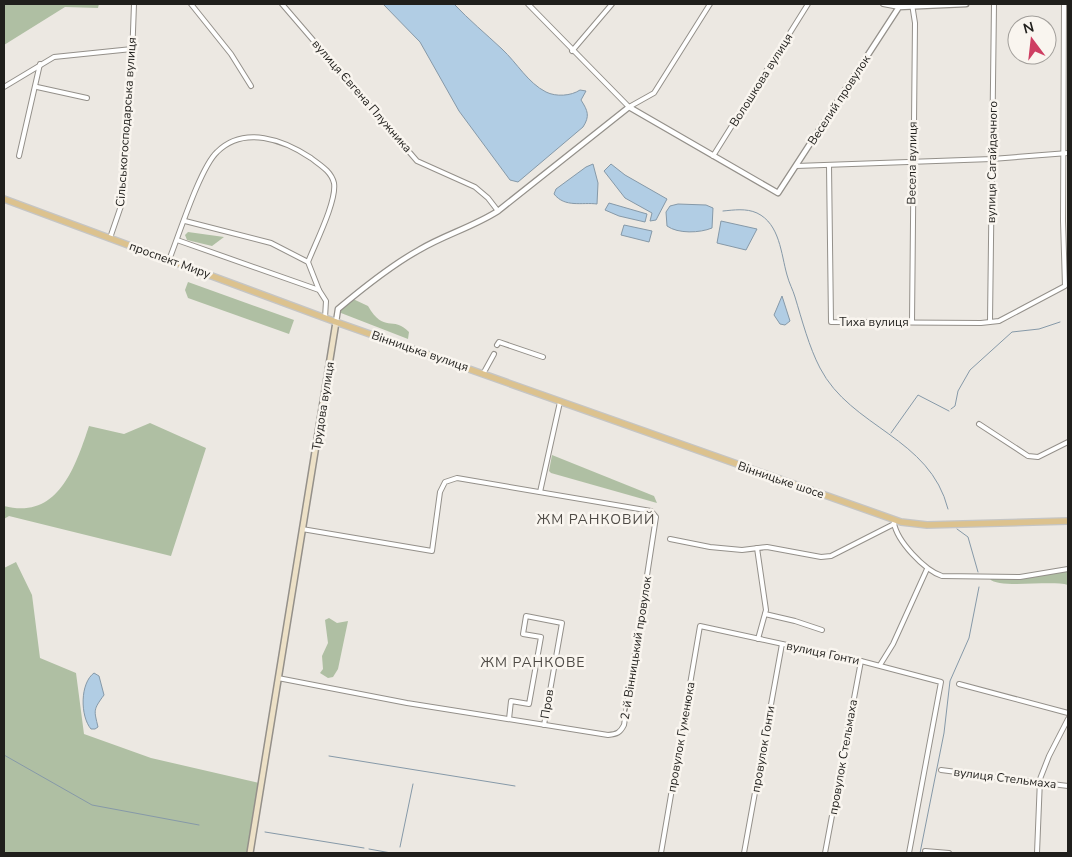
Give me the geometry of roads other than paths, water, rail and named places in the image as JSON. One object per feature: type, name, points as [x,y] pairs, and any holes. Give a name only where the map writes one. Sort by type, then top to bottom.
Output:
[{"type":"main road","name":"проспект Миру","points":[[4,199],[336,322]]},
{"type":"main road","name":"Вінницька вулиця","points":[[336,322],[503,381]]},
{"type":"main road","name":"Трудова вулиця","points":[[250,853],[336,322]]},
{"type":"main road","name":"Вінницьке шосе","points":[[503,381],[894,522],[927,525],[1068,521]]},
{"type":"street","name":"Сільськогосподарська вулиця","points":[[110,238],[122,203],[134,4]]},
{"type":"street","points":[[191,4],[232,54],[251,86]]},
{"type":"street","name":"вулиця Євгена Плужника","points":[[282,4],[417,161],[474,187],[488,198],[498,211]]},
{"type":"street","points":[[528,4],[629,107],[713,156]]},
{"type":"street","points":[[572,51],[612,4]]},
{"type":"street","points":[[629,107],[654,93],[710,4]]},
{"type":"street","name":"Волошкова вулиця","points":[[713,156],[808,4]]},
{"type":"street","points":[[883,4],[899,8],[913,4],[966,4]]},
{"type":"street","name":"Весела вулиця","points":[[912,322],[912,162],[915,23],[913,4]]},
{"type":"street","name":"вулиця Сагайдачного","points":[[990,321],[994,4]]},
{"type":"street","points":[[1064,4],[1066,77],[1063,221],[1068,226]]},
{"type":"street","name":"Веселий провулок","points":[[713,156],[778,193],[899,8]]},
{"type":"street","points":[[4,87],[54,57],[132,49]]},
{"type":"street","points":[[19,156],[37,86],[40,64]]},
{"type":"street","points":[[37,86],[87,98]]},
{"type":"street","name":"Трудова вулиця","points":[[336,322],[338,309],[419,250],[478,223],[498,211],[629,107]]},
{"type":"street","points":[[170,260],[204,170],[211,158],[224,146],[246,137],[270,139],[284,143],[318,163],[330,173],[334,186],[332,200],[308,262]]},
{"type":"street","points":[[796,166],[992,159],[1063,155],[1068,153]]},
{"type":"street","name":"Тиха вулиця","points":[[829,165],[831,322],[999,321],[1065,286],[1063,221]]},
{"type":"street","points":[[185,221],[271,243],[308,262],[326,302],[325,318]]},
{"type":"street","points":[[177,240],[320,291]]},
{"type":"street","points":[[497,345],[499,342],[543,357]]},
{"type":"street","points":[[483,374],[494,354]]},
{"type":"street","points":[[302,529],[432,551],[440,492],[445,482],[457,478],[540,492],[560,402]]},
{"type":"street","points":[[979,424],[1028,456],[1038,457],[1068,442]]},
{"type":"street","name":"2-й Вінницький провулок","points":[[278,678],[509,720],[608,735],[621,731],[656,518],[651,511],[540,492]]},
{"type":"street","points":[[670,539],[710,547],[742,550],[767,547],[821,557],[831,556],[894,522],[921,564],[942,576],[1020,577],[1068,568]]},
{"type":"street","points":[[757,548],[765,614],[758,639]]},
{"type":"street","points":[[880,666],[893,644],[927,569]]},
{"type":"street","points":[[765,614],[822,630]]},
{"type":"street","name":"Пров","points":[[509,720],[511,701],[529,704],[541,637],[523,634],[526,616],[562,622],[544,725]]},
{"type":"street","name":"провулок Гуменюка","points":[[661,853],[700,626],[705,627]]},
{"type":"street","name":"вулиця Гонти","points":[[705,627],[861,661],[941,682],[909,853]]},
{"type":"street","name":"провулок Гонти","points":[[744,853],[782,644]]},
{"type":"street","name":"провулок Стельмаха","points":[[825,853],[861,661]]},
{"type":"street","points":[[959,684],[1068,713]]},
{"type":"street","points":[[1037,853],[1040,782],[1049,756],[1068,719]]},
{"type":"street","name":"вулиця Стельмаха","points":[[941,770],[1068,786]]},
{"type":"street","points":[[925,851],[948,853]]},
{"type":"water","points":[[383,4],[454,4],[507,54],[528,78],[546,92],[568,95],[580,90],[586,91],[581,100],[587,114],[587,120],[583,127],[518,182],[510,180],[459,111],[420,42]]},
{"type":"water","points":[[593,164],[598,183],[597,204],[568,203],[554,194],[556,189]]},
{"type":"water","points":[[611,164],[625,175],[667,199],[656,220],[650,221],[652,213],[625,198],[604,171]]},
{"type":"water","points":[[609,203],[647,214],[645,222],[619,216],[605,210]]},
{"type":"water","points":[[678,204],[706,205],[713,208],[712,228],[689,232],[672,229],[667,226],[666,212],[670,206]]},
{"type":"water","points":[[721,221],[757,229],[746,250],[717,243]]},
{"type":"water","points":[[624,225],[652,231],[649,242],[621,235]]},
{"type":"water","points":[[782,296],[790,321],[785,325],[780,324],[774,315]]},
{"type":"water","points":[[94,673],[99,676],[104,695],[95,710],[98,727],[91,729],[85,716],[83,700],[86,684]]},
{"type":"waterway","points":[[723,211],[753,211],[771,224],[778,240],[809,342],[820,368],[834,388],[851,405],[908,449],[925,465],[939,485],[948,509]]},
{"type":"waterway","points":[[951,409],[955,406],[958,391],[970,370],[1012,332],[1039,329],[1060,322]]},
{"type":"waterway","points":[[891,433],[918,395],[949,411]]},
{"type":"waterway","points":[[957,529],[968,537],[978,572]]},
{"type":"waterway","points":[[920,853],[944,733],[950,681],[969,638],[979,587]]},
{"type":"waterway","points":[[4,755],[92,805],[199,825]]},
{"type":"waterway","points":[[329,756],[515,786]]},
{"type":"waterway","points":[[400,847],[413,784]]},
{"type":"waterway","points":[[265,832],[364,848]]},
{"type":"waterway","points":[[369,849],[391,853]]},
{"type":"district","name":"ЖМ РАНКОВИЙ","points":[[596,519]]},
{"type":"district","name":"ЖМ РАНКОВЕ","points":[[533,662]]}]
